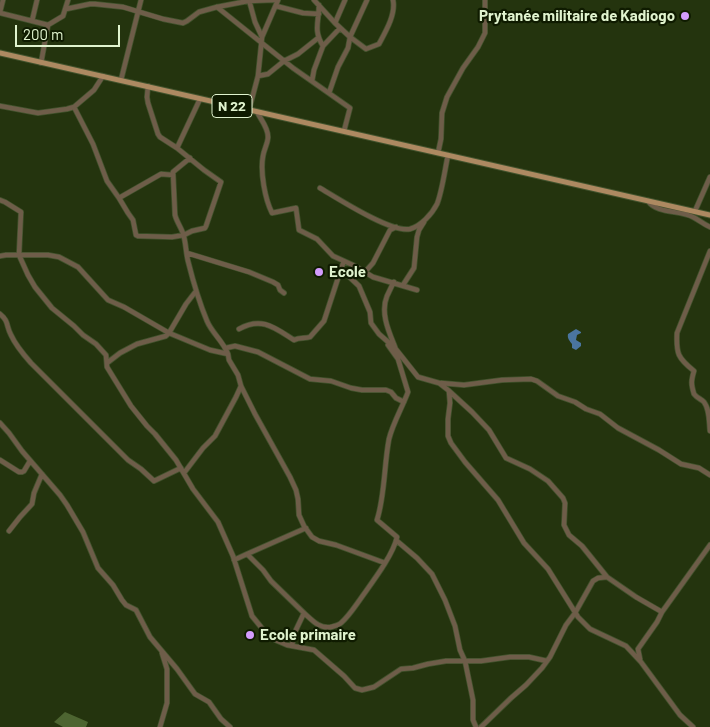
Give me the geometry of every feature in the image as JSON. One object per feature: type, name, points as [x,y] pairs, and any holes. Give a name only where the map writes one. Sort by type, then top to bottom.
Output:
[{"type":"main road","name":"N 22","points":[[0,53],[710,215]]},
{"type":"street","points":[[3,0],[0,13],[48,25],[63,16],[68,0]]},
{"type":"street","points":[[32,22],[37,0]]},
{"type":"street","points":[[121,80],[141,0]]},
{"type":"street","points":[[66,9],[90,4],[123,7],[183,23],[199,12],[217,7],[248,0],[274,0]]},
{"type":"street","points":[[248,0],[261,39]]},
{"type":"street","points":[[249,110],[258,76],[261,39],[278,0]]},
{"type":"street","points":[[314,0],[340,28],[366,49],[379,44],[390,20],[394,6],[393,0]]},
{"type":"street","points":[[335,23],[345,0]]},
{"type":"street","points":[[329,93],[338,67],[348,48],[350,37],[367,0]]},
{"type":"street","points":[[438,153],[441,139],[442,113],[447,98],[485,33],[485,0]]},
{"type":"street","points":[[319,4],[318,38],[324,46]]},
{"type":"street","points":[[276,6],[303,13],[319,14]]},
{"type":"street","points":[[217,7],[261,39],[284,61],[350,108],[344,131]]},
{"type":"street","points":[[41,63],[48,25]]},
{"type":"street","points":[[312,81],[314,70],[324,46],[340,28]]},
{"type":"street","points":[[258,76],[268,74],[318,38]]},
{"type":"street","points":[[0,106],[38,113],[74,107],[94,90],[103,76]]},
{"type":"street","points":[[74,107],[94,144],[107,181],[133,220],[136,235],[172,237],[184,235],[205,228],[221,182],[177,148],[160,138],[148,103],[148,86]]},
{"type":"street","points":[[177,148],[200,99]]},
{"type":"street","points":[[257,112],[268,135],[262,164],[269,206],[272,213],[296,208],[299,230],[317,239],[333,256],[373,276],[417,290]]},
{"type":"street","points":[[403,285],[414,268],[419,230],[437,203],[448,155]]},
{"type":"street","points":[[190,158],[176,169],[173,175],[175,216],[184,235],[196,291],[210,327],[226,348],[229,360],[238,375],[241,386],[296,490],[299,515],[312,537],[319,541],[336,545],[385,563]]},
{"type":"street","points":[[119,198],[161,174],[173,175]]},
{"type":"street","points":[[695,211],[710,177]]},
{"type":"street","points":[[320,188],[370,217],[396,227],[408,230],[426,220]]},
{"type":"street","points":[[0,200],[21,212],[18,255],[35,287],[52,308],[96,344],[106,356],[107,367],[131,406],[181,468],[193,489],[218,522],[234,560],[252,616],[273,639],[287,645],[314,650],[355,688],[362,690],[374,687],[401,669],[446,661],[480,661],[510,657],[546,661]]},
{"type":"street","points":[[648,201],[650,204],[662,209],[691,216],[710,227]]},
{"type":"street","points":[[365,272],[373,262],[390,230],[396,227]]},
{"type":"street","points":[[710,251],[677,333],[678,355],[694,371],[691,381],[694,394],[707,406],[710,431]]},
{"type":"street","points":[[187,253],[249,272],[273,282],[284,292]]},
{"type":"street","points":[[0,256],[48,255],[71,262],[78,267],[108,300],[169,333],[210,350],[228,354]]},
{"type":"street","points":[[239,329],[248,324],[261,323],[270,325],[294,340],[298,337],[310,337],[324,321],[344,261]]},
{"type":"street","points":[[341,269],[359,286],[370,312],[371,323],[398,359],[408,392],[390,439],[377,520],[394,534],[397,537],[397,541],[432,574],[445,600],[465,661],[472,700],[473,720],[476,727]]},
{"type":"street","points":[[394,282],[386,298],[384,309],[387,326],[395,348]]},
{"type":"street","points":[[107,363],[137,344],[166,336],[196,291]]},
{"type":"street","points":[[0,314],[5,318],[9,332],[18,349],[30,363],[128,460],[154,481],[181,468]]},
{"type":"street","points":[[385,340],[395,348],[418,377],[439,383],[464,385],[502,380],[537,381],[558,396],[600,414],[618,428],[681,464],[700,468],[710,475]]},
{"type":"street","points":[[226,348],[235,346],[258,352],[310,379],[331,381],[362,390],[386,390],[404,402]]},
{"type":"street","points":[[439,383],[489,430],[506,458],[530,469],[548,481],[563,498],[565,503],[564,526],[569,535],[582,546],[607,577],[662,612]]},
{"type":"street","points":[[184,473],[215,436],[241,386]]},
{"type":"street","points":[[448,390],[450,403],[448,436],[465,462],[498,500],[524,543],[548,569],[575,613],[590,629],[626,646],[641,662],[680,715],[693,727]]},
{"type":"street","points":[[0,423],[60,495],[83,532],[98,568],[113,585],[126,605],[136,610],[150,637],[195,694],[209,702],[221,719],[230,727]]},
{"type":"street","points":[[0,460],[19,472],[24,471],[30,461]]},
{"type":"street","points":[[9,531],[32,504],[34,493],[42,474]]},
{"type":"street","points":[[234,560],[306,528]]},
{"type":"street","points":[[247,554],[304,613],[324,628],[333,627],[342,622],[375,579],[397,541]]},
{"type":"street","points":[[630,650],[638,649],[710,545]]},
{"type":"street","points":[[481,727],[542,668],[593,581],[598,578],[607,577]]},
{"type":"street","points":[[292,646],[294,634],[304,613]]},
{"type":"street","points":[[160,649],[167,669],[167,703],[160,727]]},
{"type":"street","points":[[638,649],[641,662]]},
{"type":"green space","points":[[65,712],[88,722],[86,727],[63,727],[54,722]]},
{"type":"water","points":[[576,329],[581,332],[577,335],[576,340],[581,343],[581,346],[576,350],[572,348],[568,334]]},
{"type":"place","name":"Prytanée militaire de Kadiogo","points":[[685,16]]},
{"type":"place","name":"Ecole","points":[[319,272]]},
{"type":"place","name":"Ecole primaire","points":[[250,635]]}]
